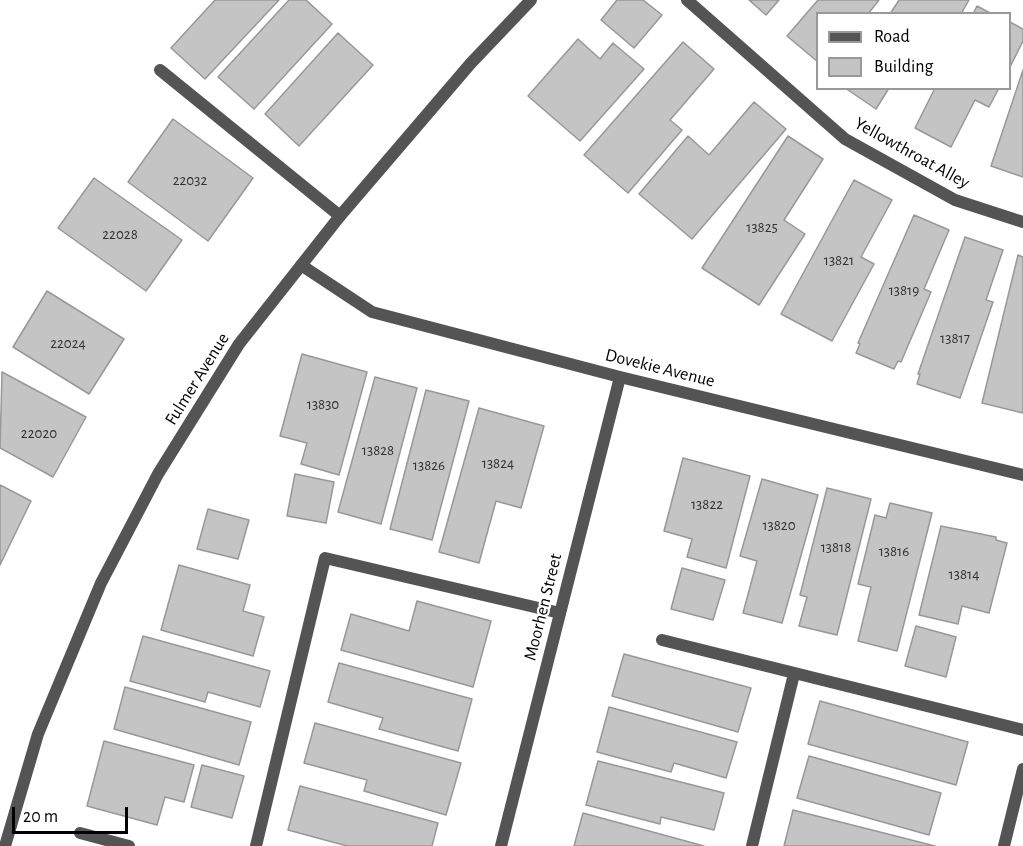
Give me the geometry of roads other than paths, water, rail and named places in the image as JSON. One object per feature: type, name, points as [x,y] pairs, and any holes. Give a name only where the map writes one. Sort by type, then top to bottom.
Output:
[{"type":"street","name":"Fulmer Avenue","points":[[5,846],[38,734],[101,583],[158,474],[239,344],[301,265],[471,63],[531,0]]},
{"type":"street","name":"Yellowthroat Alley","points":[[687,0],[845,139],[956,200],[1023,222]]},
{"type":"street","points":[[160,70],[340,216]]},
{"type":"street","name":"Dovekie Avenue","points":[[301,265],[372,312],[620,377],[1023,475]]},
{"type":"street","name":"Moorhen Street","points":[[501,846],[620,377]]},
{"type":"street","points":[[256,846],[326,558],[560,613]]},
{"type":"street","points":[[662,640],[1023,729]]},
{"type":"street","points":[[752,846],[794,674]]},
{"type":"street","points":[[1004,846],[1023,769]]},
{"type":"street","points":[[80,833],[129,846]]}]
